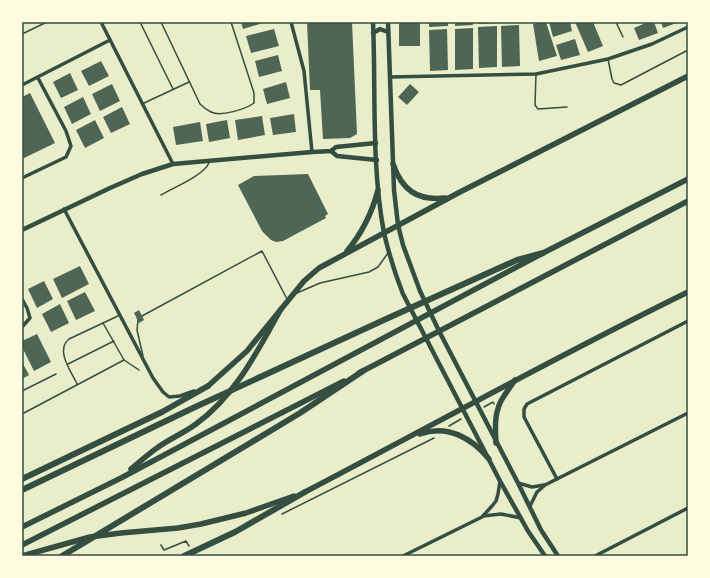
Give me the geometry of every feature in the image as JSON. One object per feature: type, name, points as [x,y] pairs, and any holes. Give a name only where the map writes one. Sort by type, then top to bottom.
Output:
[{"type":"highway","points":[[22,490],[252,381],[518,260],[543,253]]},
{"type":"highway","points":[[62,556],[300,413],[364,371]]},
{"type":"highway","points":[[22,479],[162,412],[208,386]]},
{"type":"highway","points":[[184,556],[235,532],[305,492]]},
{"type":"main road","points":[[393,164],[398,177],[407,188],[419,196],[433,199],[447,198],[537,154],[688,76]]},
{"type":"main road","points":[[22,527],[121,478],[543,253],[676,185],[688,177]]},
{"type":"main road","points":[[345,254],[357,240],[366,224],[374,207],[378,190]]},
{"type":"main road","points":[[208,386],[247,351],[292,295],[319,268],[460,192]]},
{"type":"main road","points":[[22,545],[364,371],[688,201]]},
{"type":"main road","points":[[663,214],[688,204]]},
{"type":"main road","points":[[22,556],[90,537],[178,528],[207,522],[246,513],[305,492],[516,379],[688,292]]},
{"type":"main road","points":[[121,478],[157,447],[197,424],[222,400],[235,386],[251,362],[281,309]]},
{"type":"main road","points":[[496,443],[496,418],[498,406],[516,379]]},
{"type":"main road","points":[[408,438],[424,432],[441,431],[455,433],[468,439],[489,459]]},
{"type":"street","points":[[101,22],[173,164]]},
{"type":"street","points":[[291,22],[304,71],[312,152]]},
{"type":"street","points":[[373,22],[378,190],[384,232],[395,274],[403,294],[500,481],[545,556]]},
{"type":"street","points":[[388,22],[394,190],[398,225],[403,245],[420,291],[439,331],[541,530],[558,556]]},
{"type":"street","points":[[390,77],[536,74],[608,59],[652,44],[688,27]]},
{"type":"street","points":[[373,33],[380,29],[388,32]]},
{"type":"street","points":[[22,85],[110,40]]},
{"type":"street","points":[[22,178],[66,156],[72,146],[66,130],[38,78]]},
{"type":"street","points":[[22,230],[64,209],[142,174],[173,164],[331,151],[336,147],[376,143]]},
{"type":"street","points":[[331,151],[337,156],[377,160]]},
{"type":"street","points":[[64,209],[144,362],[163,392],[169,397],[186,394],[208,386]]},
{"type":"street","points":[[22,299],[30,318],[22,327]]},
{"type":"street","points":[[557,479],[524,417],[524,409],[527,404],[688,321]]},
{"type":"street","points":[[530,507],[537,492],[545,485],[688,413]]},
{"type":"street","points":[[403,556],[482,517],[488,512],[496,501],[500,488],[500,481]]},
{"type":"street","points":[[518,483],[532,487],[545,485]]},
{"type":"street","points":[[595,556],[688,508]]},
{"type":"street","points":[[482,517],[500,514],[521,518]]},
{"type":"lane","points":[[22,34],[47,22]]},
{"type":"lane","points":[[140,22],[173,89]]},
{"type":"lane","points":[[161,22],[200,104],[212,113],[222,114],[247,108],[254,103],[254,93],[231,22]]},
{"type":"lane","points":[[616,22],[623,37]]},
{"type":"lane","points":[[608,59],[612,79],[614,83],[621,85],[688,50]]},
{"type":"lane","points":[[536,74],[536,108],[567,107]]},
{"type":"lane","points":[[142,104],[189,82]]},
{"type":"lane","points":[[161,195],[200,173],[206,168],[210,160]]},
{"type":"lane","points":[[142,316],[262,251],[288,301]]},
{"type":"lane","points":[[292,295],[320,283],[369,272],[378,266],[389,251]]},
{"type":"lane","points":[[77,384],[63,352],[66,341],[120,315]]},
{"type":"lane","points":[[138,320],[137,330],[144,362]]},
{"type":"lane","points":[[103,323],[124,360],[139,370]]},
{"type":"lane","points":[[68,364],[114,341]]},
{"type":"lane","points":[[22,414],[124,360]]},
{"type":"lane","points":[[22,391],[56,374]]},
{"type":"path","points":[[482,408],[492,402],[496,404]]},
{"type":"path","points":[[448,426],[461,419]]},
{"type":"path","points":[[281,514],[440,435]]},
{"type":"path","points":[[161,545],[164,550],[186,541]]},
{"type":"building","points":[[241,22],[266,22],[243,29]]},
{"type":"building","points":[[307,22],[352,22],[357,134],[350,138],[323,139],[320,90],[310,90]]},
{"type":"building","points":[[399,22],[420,22],[420,46],[399,46]]},
{"type":"building","points":[[429,22],[448,22],[448,26],[429,27]]},
{"type":"building","points":[[455,22],[473,22],[473,25],[455,26]]},
{"type":"building","points":[[479,22],[499,22],[499,23],[479,24]]},
{"type":"building","points":[[546,22],[557,56],[539,61],[533,24]]},
{"type":"building","points":[[549,22],[570,22],[572,31],[553,37]]},
{"type":"building","points":[[575,22],[593,22],[603,46],[588,52]]},
{"type":"building","points":[[648,22],[654,22],[658,33],[639,40],[634,28]]},
{"type":"building","points":[[661,22],[679,22],[663,28]]},
{"type":"building","points":[[519,25],[520,66],[502,67],[501,26]]},
{"type":"building","points":[[497,26],[497,67],[479,68],[478,27]]},
{"type":"building","points":[[473,28],[473,69],[455,70],[455,29]]},
{"type":"building","points":[[274,29],[279,46],[251,53],[246,36]]},
{"type":"building","points":[[447,29],[448,70],[430,71],[429,30]]},
{"type":"building","points":[[575,39],[580,55],[561,60],[556,45]]},
{"type":"building","points":[[278,55],[282,71],[259,77],[255,61]]},
{"type":"building","points":[[101,61],[109,76],[89,86],[81,71]]},
{"type":"building","points":[[70,73],[78,90],[61,98],[53,82]]},
{"type":"building","points":[[286,82],[290,98],[267,104],[263,89]]},
{"type":"building","points":[[112,84],[120,101],[100,111],[92,94]]},
{"type":"building","points":[[410,84],[419,92],[407,105],[398,97]]},
{"type":"building","points":[[30,93],[55,143],[22,159],[22,97]]},
{"type":"building","points":[[83,97],[91,114],[72,124],[64,107]]},
{"type":"building","points":[[122,107],[130,124],[111,133],[103,117]]},
{"type":"building","points":[[294,114],[296,132],[273,135],[270,118]]},
{"type":"building","points":[[262,116],[265,135],[238,140],[235,120]]},
{"type":"building","points":[[95,120],[104,138],[85,148],[76,130]]},
{"type":"building","points":[[227,120],[230,138],[209,142],[206,124]]},
{"type":"building","points":[[200,122],[203,141],[176,145],[173,127]]},
{"type":"building","points":[[308,174],[328,214],[325,216],[326,218],[283,241],[276,242],[271,240],[262,231],[238,185],[254,176]]},
{"type":"building","points":[[80,266],[89,284],[62,298],[53,279]]},
{"type":"building","points":[[44,281],[53,299],[37,308],[28,289]]},
{"type":"building","points":[[85,292],[95,311],[76,320],[67,301]]},
{"type":"building","points":[[60,304],[69,323],[51,332],[42,314]]},
{"type":"building","points":[[139,310],[144,320],[139,323],[134,313]]},
{"type":"building","points":[[37,334],[51,362],[34,371],[22,347],[22,341]]},
{"type":"building","points":[[22,362],[29,375],[22,379]]}]
